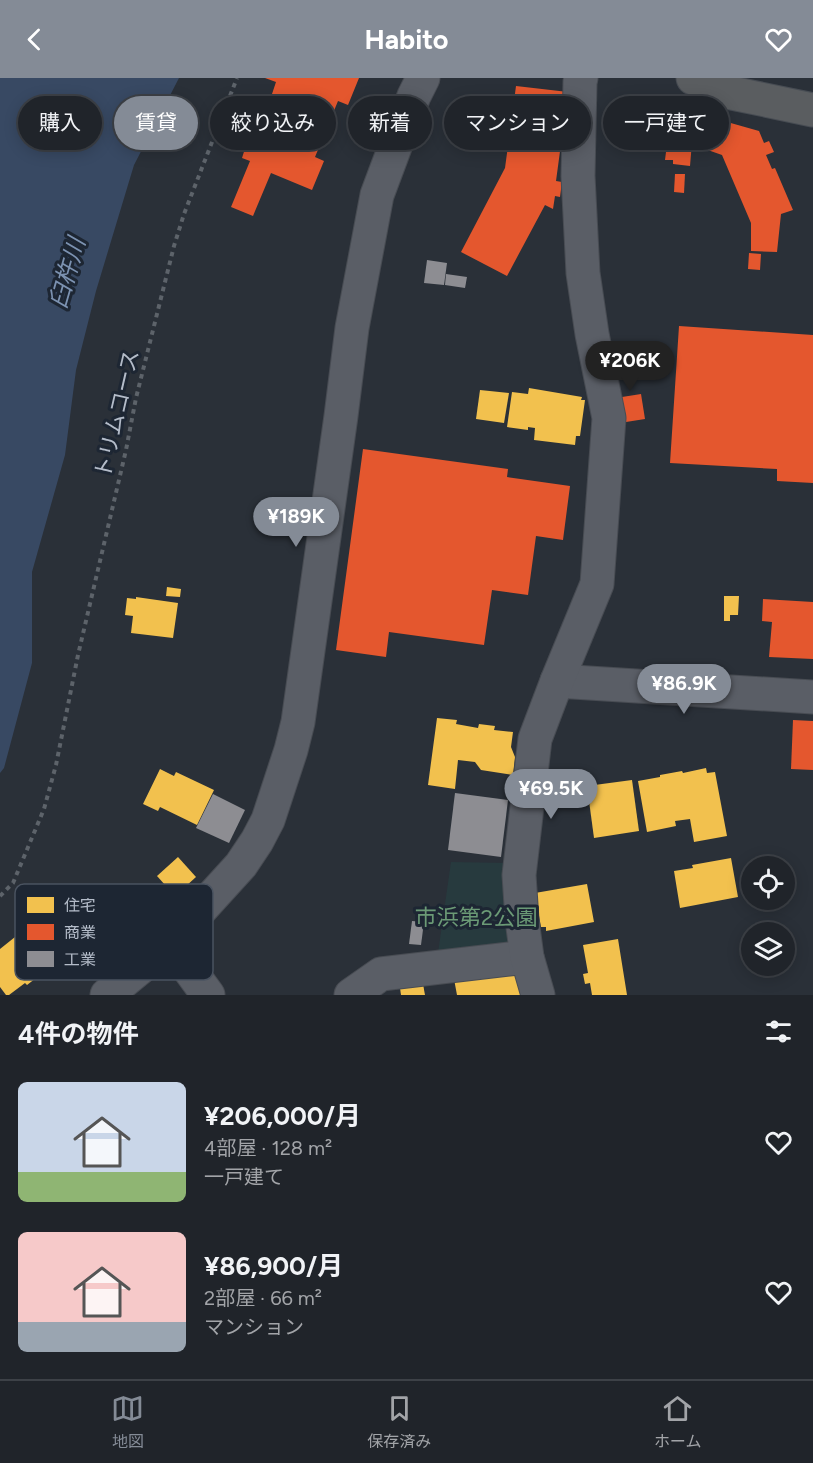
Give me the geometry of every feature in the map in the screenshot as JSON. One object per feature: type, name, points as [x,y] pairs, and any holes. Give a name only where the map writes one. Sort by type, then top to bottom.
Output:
[{"type":"highway","points":[[693,78],[726,92],[813,110]]},
{"type":"street","points":[[213,896],[241,865],[257,842],[268,820],[291,750],[298,722],[352,328],[377,195],[423,78]]},
{"type":"street","points":[[538,995],[527,957],[519,875],[536,739],[597,584],[609,418],[592,334],[583,273],[578,176],[581,78]]},
{"type":"street","points":[[557,681],[813,697]]},
{"type":"street","points":[[351,995],[381,974],[527,957]]},
{"type":"street","points":[[107,995],[125,980]]},
{"type":"street","points":[[197,980],[208,995]]},
{"type":"path","name":"トリムコース","points":[[0,896],[13,883],[45,809],[136,398],[174,246],[184,214],[237,78]]},
{"type":"green space","name":"市浜第2公園","points":[[451,862],[506,863],[509,946],[438,953]]},
{"type":"water","name":"臼杵川","points":[[0,78],[179,78],[170,96],[114,96],[114,150],[142,150],[134,165],[96,291],[76,370],[65,455],[32,572],[32,663],[4,768],[0,773]]},
{"type":"building: 住宅","points":[[529,388],[582,397],[581,400],[585,400],[580,436],[576,436],[575,445],[534,440],[535,428],[528,427],[528,430],[507,427],[512,392],[528,394]]},
{"type":"building: 住宅","points":[[480,390],[509,393],[504,423],[476,419]]},
{"type":"building: 住宅","points":[[167,587],[181,589],[180,597],[166,596]]},
{"type":"building: 住宅","points":[[724,596],[739,596],[738,615],[730,615],[730,621],[724,621]]},
{"type":"building: 住宅","points":[[136,597],[178,603],[173,638],[131,633],[133,616],[125,615],[127,598],[136,599]]},
{"type":"building: 住宅","points":[[437,718],[457,720],[456,724],[478,728],[479,724],[495,726],[494,730],[513,732],[511,747],[515,757],[513,775],[481,770],[475,762],[458,760],[455,789],[428,785]]},
{"type":"building: 住宅","points":[[706,768],[707,773],[715,772],[727,836],[694,842],[690,819],[675,821],[676,826],[647,832],[638,781]]},
{"type":"building: 住宅","points":[[160,769],[174,776],[176,772],[214,790],[197,825],[160,807],[158,811],[143,804]]},
{"type":"building: 住宅","points":[[632,780],[639,831],[594,838],[587,786]]},
{"type":"building: 住宅","points":[[178,857],[196,877],[188,884],[164,884],[157,876]]},
{"type":"building: 住宅","points":[[731,858],[738,897],[680,908],[674,871],[693,868],[692,865]]},
{"type":"building: 住宅","points":[[587,884],[594,922],[546,931],[546,927],[541,927],[535,893]]},
{"type":"building: 住宅","points":[[15,937],[15,980],[34,980],[27,985],[25,983],[9,995],[6,995],[0,987],[0,949]]},
{"type":"building: 住宅","points":[[618,939],[627,995],[592,995],[590,983],[585,984],[583,974],[588,973],[583,945]]},
{"type":"building: 住宅","points":[[515,969],[523,995],[457,995],[454,979]]},
{"type":"building: 住宅","points":[[423,984],[425,995],[401,995],[400,988]]},
{"type":"building: 商業","points":[[265,78],[359,78],[352,96],[348,96],[348,105],[338,101],[336,106],[336,96],[271,96],[276,82]]},
{"type":"building: 商業","points":[[516,86],[568,92],[567,96],[515,96]]},
{"type":"building: 商業","points":[[729,123],[759,131],[764,143],[769,141],[774,152],[766,155],[772,169],[775,168],[793,210],[781,214],[777,252],[751,251],[751,223],[722,155],[708,150],[729,150]]},
{"type":"building: 商業","points":[[245,150],[318,150],[315,157],[324,161],[312,190],[271,173],[253,216],[231,207],[250,161],[242,158]]},
{"type":"building: 商業","points":[[507,150],[560,150],[556,181],[562,182],[560,197],[555,196],[553,209],[545,205],[507,276],[461,252],[505,168]]},
{"type":"building: 商業","points":[[664,150],[691,150],[690,166],[673,164],[673,160],[665,160],[666,152]]},
{"type":"building: 商業","points":[[675,174],[685,174],[684,193],[674,192]]},
{"type":"building: 商業","points":[[749,253],[761,254],[760,270],[748,269]]},
{"type":"building: 商業","points":[[679,326],[813,335],[813,483],[777,481],[777,469],[670,463]]},
{"type":"building: 商業","points":[[641,394],[645,419],[626,422],[622,397]]},
{"type":"building: 商業","points":[[363,449],[508,469],[507,477],[570,486],[563,540],[536,536],[528,595],[492,590],[484,645],[389,632],[386,657],[336,650]]},
{"type":"building: 商業","points":[[763,599],[813,602],[813,659],[769,657],[772,622],[762,621]]},
{"type":"building: 商業","points":[[793,720],[813,721],[813,770],[791,769]]},
{"type":"building: 工業","points":[[427,260],[447,263],[444,285],[424,283]]},
{"type":"building: 工業","points":[[446,274],[467,277],[465,288],[445,285]]},
{"type":"building: 工業","points":[[455,793],[508,800],[501,857],[448,850]]},
{"type":"building: 工業","points":[[213,794],[245,810],[229,843],[196,828]]},
{"type":"building: 工業","points":[[412,921],[424,922],[421,945],[409,944]]}]
